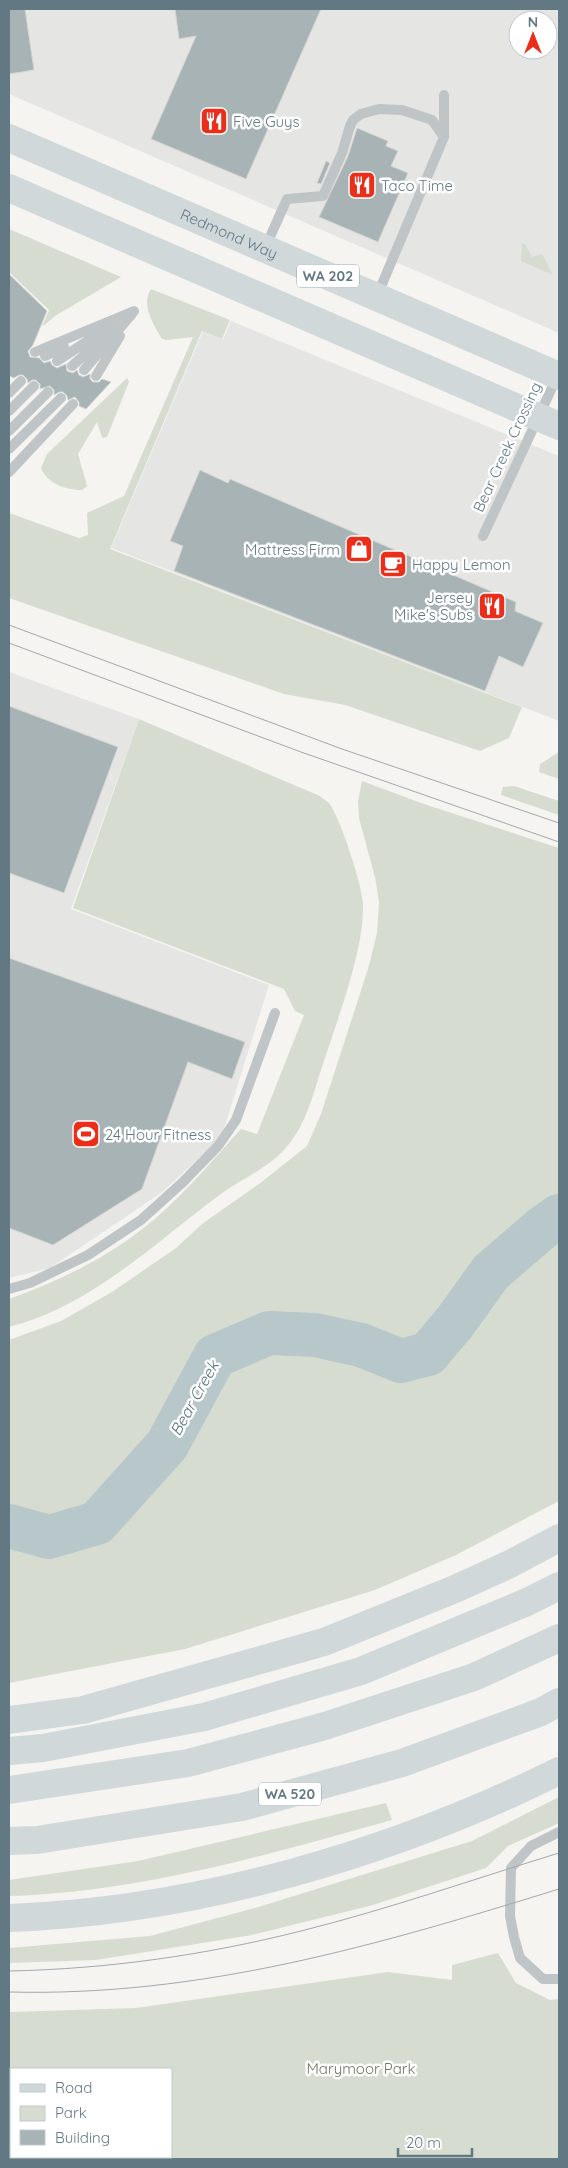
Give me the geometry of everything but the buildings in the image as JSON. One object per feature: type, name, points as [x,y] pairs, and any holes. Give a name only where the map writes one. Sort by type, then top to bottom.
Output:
[{"type":"main road","name":"Redmond Way","points":[[9,138],[559,374]]},
{"type":"main road","points":[[9,188],[548,422]]},
{"type":"main road","points":[[9,1720],[83,1710],[324,1642],[455,1589],[559,1538]]},
{"type":"main road","points":[[9,1751],[43,1748],[204,1717],[361,1670],[527,1602],[559,1586]]},
{"type":"main road","points":[[9,1790],[188,1763],[326,1726],[474,1678],[559,1638]]},
{"type":"main road","name":"WA 520","points":[[9,1842],[38,1840],[242,1807],[402,1763],[542,1712],[559,1702]]},
{"type":"main road","points":[[9,1918],[92,1911],[158,1902],[245,1884],[313,1867],[439,1825],[491,1804],[559,1771]]},
{"type":"lane","points":[[376,297],[444,137],[444,95]]},
{"type":"lane","points":[[265,249],[287,199],[323,196],[342,153],[350,126],[353,120],[361,114],[379,109],[402,110],[432,120],[444,137]]},
{"type":"lane","points":[[40,354],[134,311]]},
{"type":"lane","points":[[57,361],[134,311]]},
{"type":"lane","points":[[72,366],[134,311]]},
{"type":"lane","points":[[84,370],[134,311]]},
{"type":"lane","points":[[96,376],[134,311]]},
{"type":"lane","name":"Bear Creek Crossing","points":[[483,536],[548,422],[559,374]]},
{"type":"lane","points":[[9,393],[21,381]]},
{"type":"lane","points":[[9,411],[34,386]]},
{"type":"lane","points":[[9,431],[48,392]]},
{"type":"lane","points":[[9,449],[61,398]]},
{"type":"lane","points":[[9,472],[73,404]]},
{"type":"lane","points":[[9,1289],[30,1283],[88,1255],[141,1220],[183,1182],[218,1146],[236,1120],[275,1013]]},
{"type":"lane","points":[[559,1832],[531,1846],[511,1868],[510,1916],[520,1958],[543,1979],[559,1979]]},
{"type":"shaded area","points":[[9,9],[559,9],[559,333],[9,94]]},
{"type":"shaded area","points":[[231,321],[559,456],[559,721],[111,548],[203,331],[223,340]]},
{"type":"shaded area","points":[[9,672],[139,719],[71,909],[269,985],[221,1138],[161,1193],[50,1268],[9,1278]]},
{"type":"green space","points":[[9,229],[121,277],[55,316],[42,327],[49,310],[9,272]]},
{"type":"green space","points":[[522,243],[525,244],[532,257],[542,254],[553,275],[521,261]]},
{"type":"green space","points":[[151,289],[230,320],[222,339],[202,331],[110,549],[522,707],[509,738],[480,751],[345,705],[284,694],[9,598],[9,513],[79,538],[88,535],[87,513],[124,496],[193,337],[162,339],[149,315],[147,302]]},
{"type":"green space","points":[[127,378],[129,382],[107,437],[102,438],[97,422],[78,454],[87,486],[82,490],[76,490],[53,482],[44,474],[41,468],[47,454]]},
{"type":"green space","points":[[139,719],[320,796],[329,803],[339,822],[355,867],[362,894],[360,941],[349,984],[309,1106],[301,1126],[282,1152],[267,1165],[225,1191],[123,1270],[97,1287],[69,1304],[40,1317],[9,1327],[9,1299],[78,1270],[126,1241],[155,1219],[181,1195],[241,1129],[257,1134],[304,1015],[295,1011],[284,989],[73,908]]},
{"type":"green space","points":[[559,752],[559,779],[539,772],[540,764]]},
{"type":"green space","points":[[362,781],[424,804],[559,848],[559,1501],[456,1555],[375,1590],[185,1649],[9,1683],[9,1340],[61,1321],[112,1292],[176,1248],[202,1224],[259,1184],[307,1146],[321,1114],[368,969],[377,933],[379,902],[375,877],[359,818],[358,801]]},
{"type":"green space","points":[[514,786],[559,801],[559,815],[501,795],[503,787]]},
{"type":"green space","points":[[559,1797],[559,1823],[508,1846],[486,1868],[373,1905],[252,1935],[96,1960],[9,1963],[9,1948],[150,1936],[255,1908],[472,1841]]},
{"type":"green space","points":[[386,1803],[392,1820],[202,1870],[106,1887],[58,1893],[9,1896],[9,1880],[138,1861]]},
{"type":"green space","name":"Marymoor Park","points":[[498,1953],[516,1983],[550,2000],[559,1999],[559,2159],[9,2159],[9,2012],[136,2008],[388,1972],[452,1980],[452,1965]]},
{"type":"waterway","name":"Bear Creek","points":[[9,1526],[49,1537],[97,1523],[167,1445],[215,1356],[269,1333],[315,1335],[361,1345],[401,1361],[428,1354],[455,1322],[491,1272],[542,1228],[559,1216]]},
{"type":"tram line","points":[[9,625],[342,749],[559,823]]},
{"type":"tram line","points":[[9,643],[301,752],[559,842]]},
{"type":"tram line","points":[[9,1971],[120,1964],[193,1954],[265,1940],[431,1894],[559,1853]]},
{"type":"tram line","points":[[9,1992],[80,1991],[150,1986],[220,1976],[356,1948],[559,1889]]},
{"type":"place","name":"Five Guys","points":[[214,121]]},
{"type":"place","name":"Taco Time","points":[[362,185]]},
{"type":"place","name":"Mattress Firm","points":[[359,549]]},
{"type":"place","name":"Happy Lemon","points":[[393,564]]},
{"type":"place","name":"Jersey Mike's Subs","points":[[492,606]]},
{"type":"place","name":"24 Hour Fitness","points":[[86,1134]]}]
